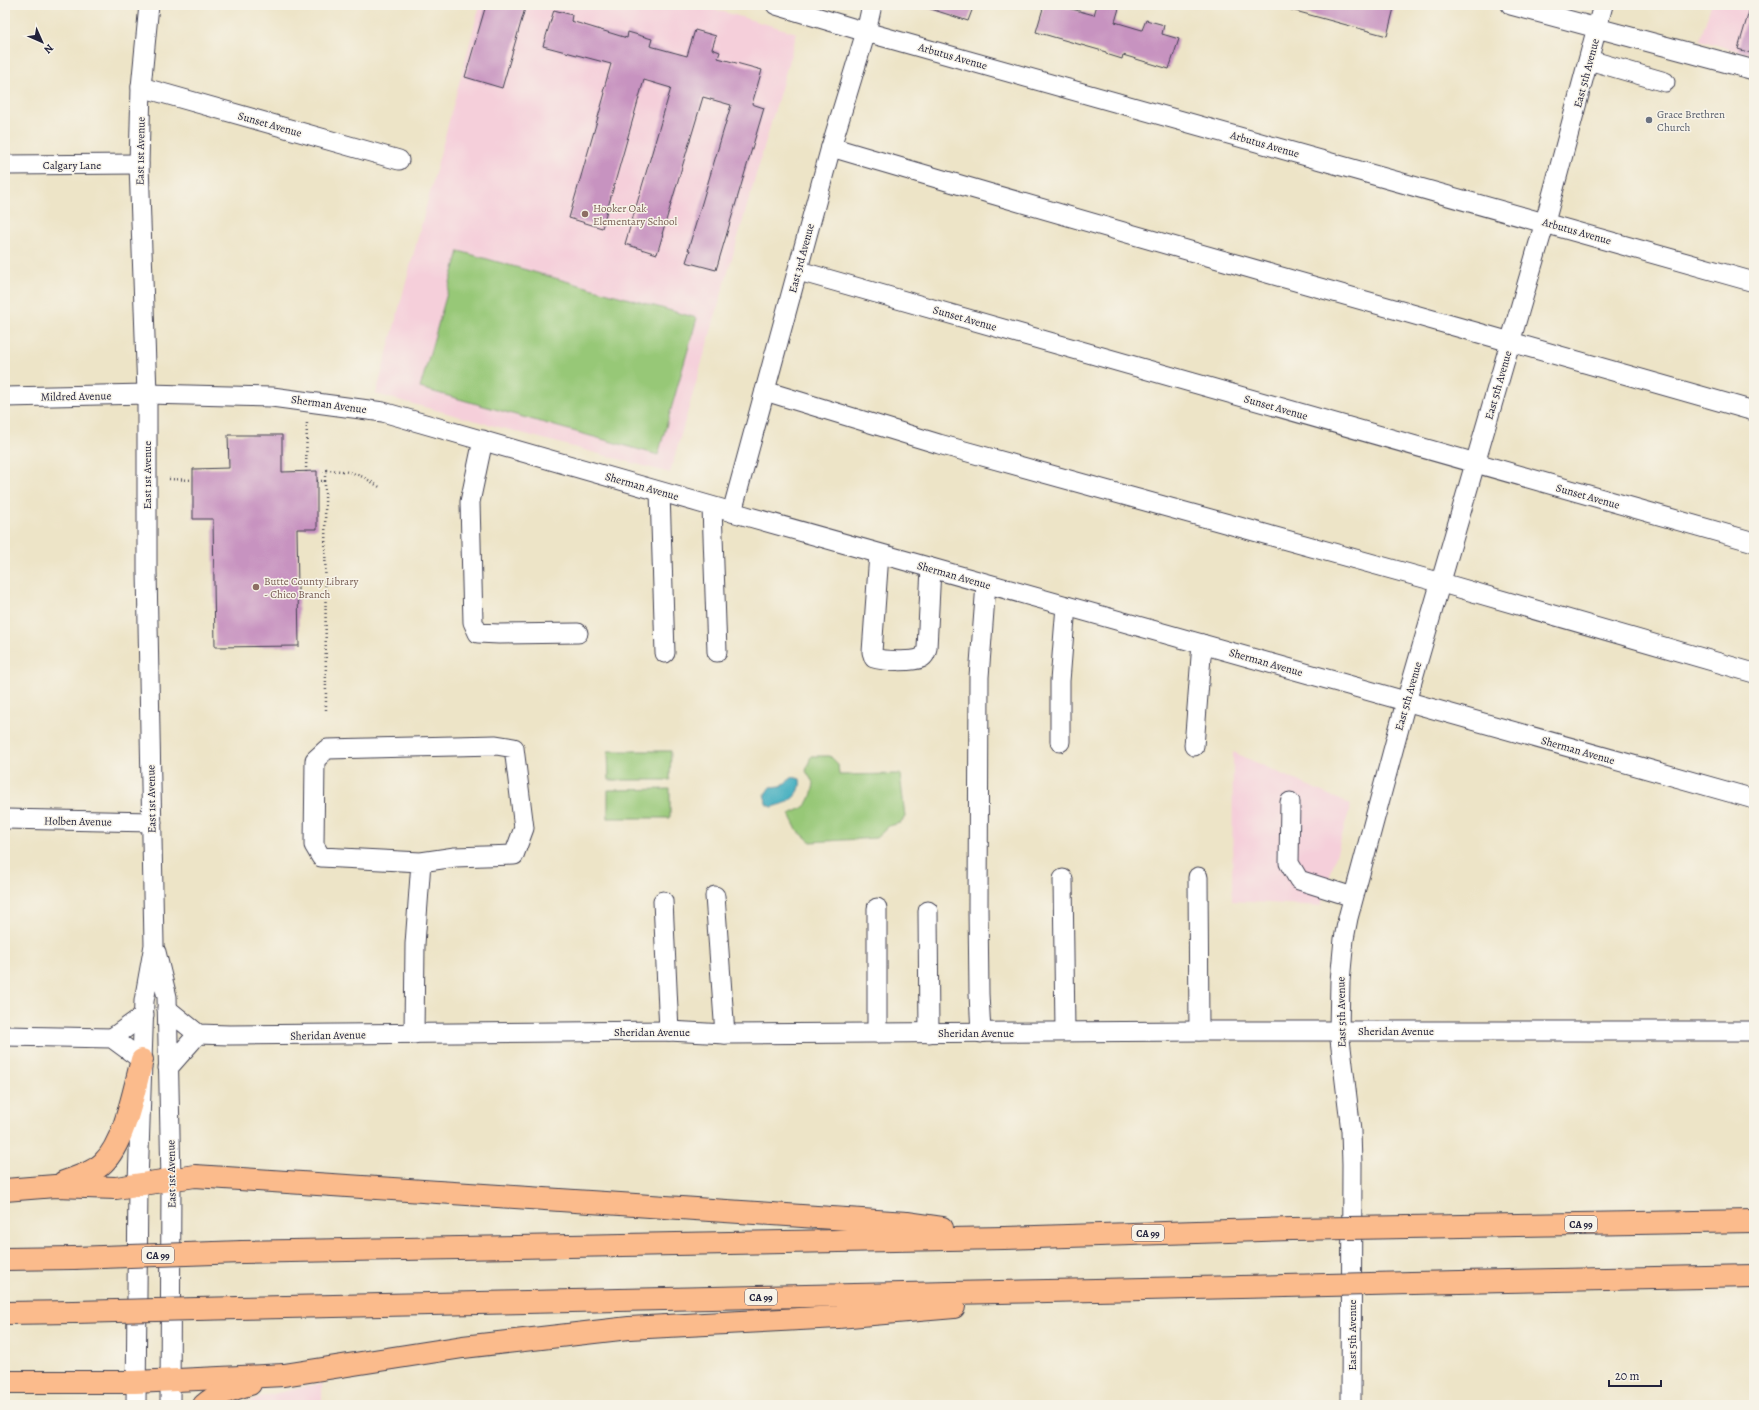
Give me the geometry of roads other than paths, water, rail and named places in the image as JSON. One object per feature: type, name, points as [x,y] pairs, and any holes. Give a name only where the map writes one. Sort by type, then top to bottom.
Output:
[{"type":"highway","points":[[55,1186],[93,1171],[110,1155],[119,1138],[142,1060]]},
{"type":"highway","points":[[5,1190],[55,1186],[116,1188],[138,1183],[195,1176],[908,1223],[1004,1238]]},
{"type":"highway","name":"CA 99","points":[[5,1260],[242,1252],[1004,1238],[1292,1229],[1754,1221]]},
{"type":"highway","name":"CA 99","points":[[5,1312],[74,1312],[1754,1276]]},
{"type":"highway","points":[[204,1405],[227,1390],[284,1375],[463,1347],[621,1329],[838,1317],[955,1306],[993,1292]]},
{"type":"highway","points":[[5,1382],[135,1382],[284,1375]]},
{"type":"street","name":"East 1st Avenue","points":[[136,1405],[135,1382],[138,1183],[144,1001],[154,945],[147,563],[147,394],[139,164],[141,87],[149,5]]},
{"type":"street","name":"Arbutus Avenue","points":[[776,5],[866,32],[1754,282]]},
{"type":"street","name":"East 3rd Avenue","points":[[732,512],[799,271],[831,147],[866,32],[872,5]]},
{"type":"street","points":[[1511,5],[1754,70]]},
{"type":"street","name":"East 5th Avenue","points":[[1351,1405],[1352,1138],[1339,1031],[1340,981],[1344,939],[1353,897],[1406,702],[1442,582],[1545,222],[1603,5]]},
{"type":"street","points":[[1589,60],[1665,82]]},
{"type":"street","name":"Sunset Avenue","points":[[141,87],[399,160]]},
{"type":"street","points":[[831,147],[1014,202],[1354,299],[1510,341],[1754,410]]},
{"type":"street","name":"Calgary Lane","points":[[5,165],[139,164]]},
{"type":"street","name":"Sunset Avenue","points":[[799,271],[1754,542]]},
{"type":"street","points":[[765,390],[939,444],[1442,582],[1754,673]]},
{"type":"street","name":"Mildred Avenue","points":[[5,397],[147,394]]},
{"type":"street","name":"Sherman Avenue","points":[[147,394],[272,397],[383,412],[712,507],[1754,800]]},
{"type":"street","points":[[483,440],[470,502],[473,622],[478,633],[578,633]]},
{"type":"street","points":[[660,492],[665,653]]},
{"type":"street","points":[[712,507],[717,652]]},
{"type":"street","points":[[879,554],[872,652],[874,658],[880,660],[917,659],[925,655],[927,648],[931,568]]},
{"type":"street","points":[[981,1033],[978,908],[979,685],[986,584]]},
{"type":"street","points":[[1060,742],[1060,681],[1066,606]]},
{"type":"street","points":[[1194,746],[1202,644]]},
{"type":"street","points":[[496,745],[514,748],[524,828],[514,855],[455,857],[421,862],[321,857],[314,844],[316,760],[327,749],[496,745]]},
{"type":"street","points":[[1290,802],[1289,863],[1299,880],[1353,897]]},
{"type":"street","name":"Holben Avenue","points":[[5,819],[152,822]]},
{"type":"street","points":[[414,1034],[415,944],[421,862]]},
{"type":"street","points":[[1198,877],[1199,1031]]},
{"type":"street","points":[[1062,879],[1065,1032]]},
{"type":"street","points":[[715,896],[725,1034]]},
{"type":"street","points":[[664,901],[670,1031]]},
{"type":"street","points":[[877,908],[877,1033]]},
{"type":"street","points":[[928,911],[929,1033]]},
{"type":"street","name":"East 1st Avenue","points":[[154,945],[166,997],[167,1009],[171,1180],[170,1405]]},
{"type":"street","points":[[167,1009],[198,1034],[168,1068]]},
{"type":"street","points":[[112,1038],[144,1015]]},
{"type":"street","name":"Sheridan Avenue","points":[[198,1034],[288,1036],[670,1031],[725,1034],[1199,1031],[1754,1031]]},
{"type":"street","points":[[5,1036],[112,1038],[142,1060]]},
{"type":"water","points":[[793,777],[800,779],[799,790],[796,795],[783,804],[777,806],[772,807],[766,804],[765,794],[770,787],[781,786]]},
{"type":"place","name":"Grace Brethren Church","points":[[1649,120]]},
{"type":"place","name":"Hooker Oak Elementary School","points":[[585,214]]},
{"type":"place","name":"Butte County Library - Chico Branch","points":[[256,587]]}]
